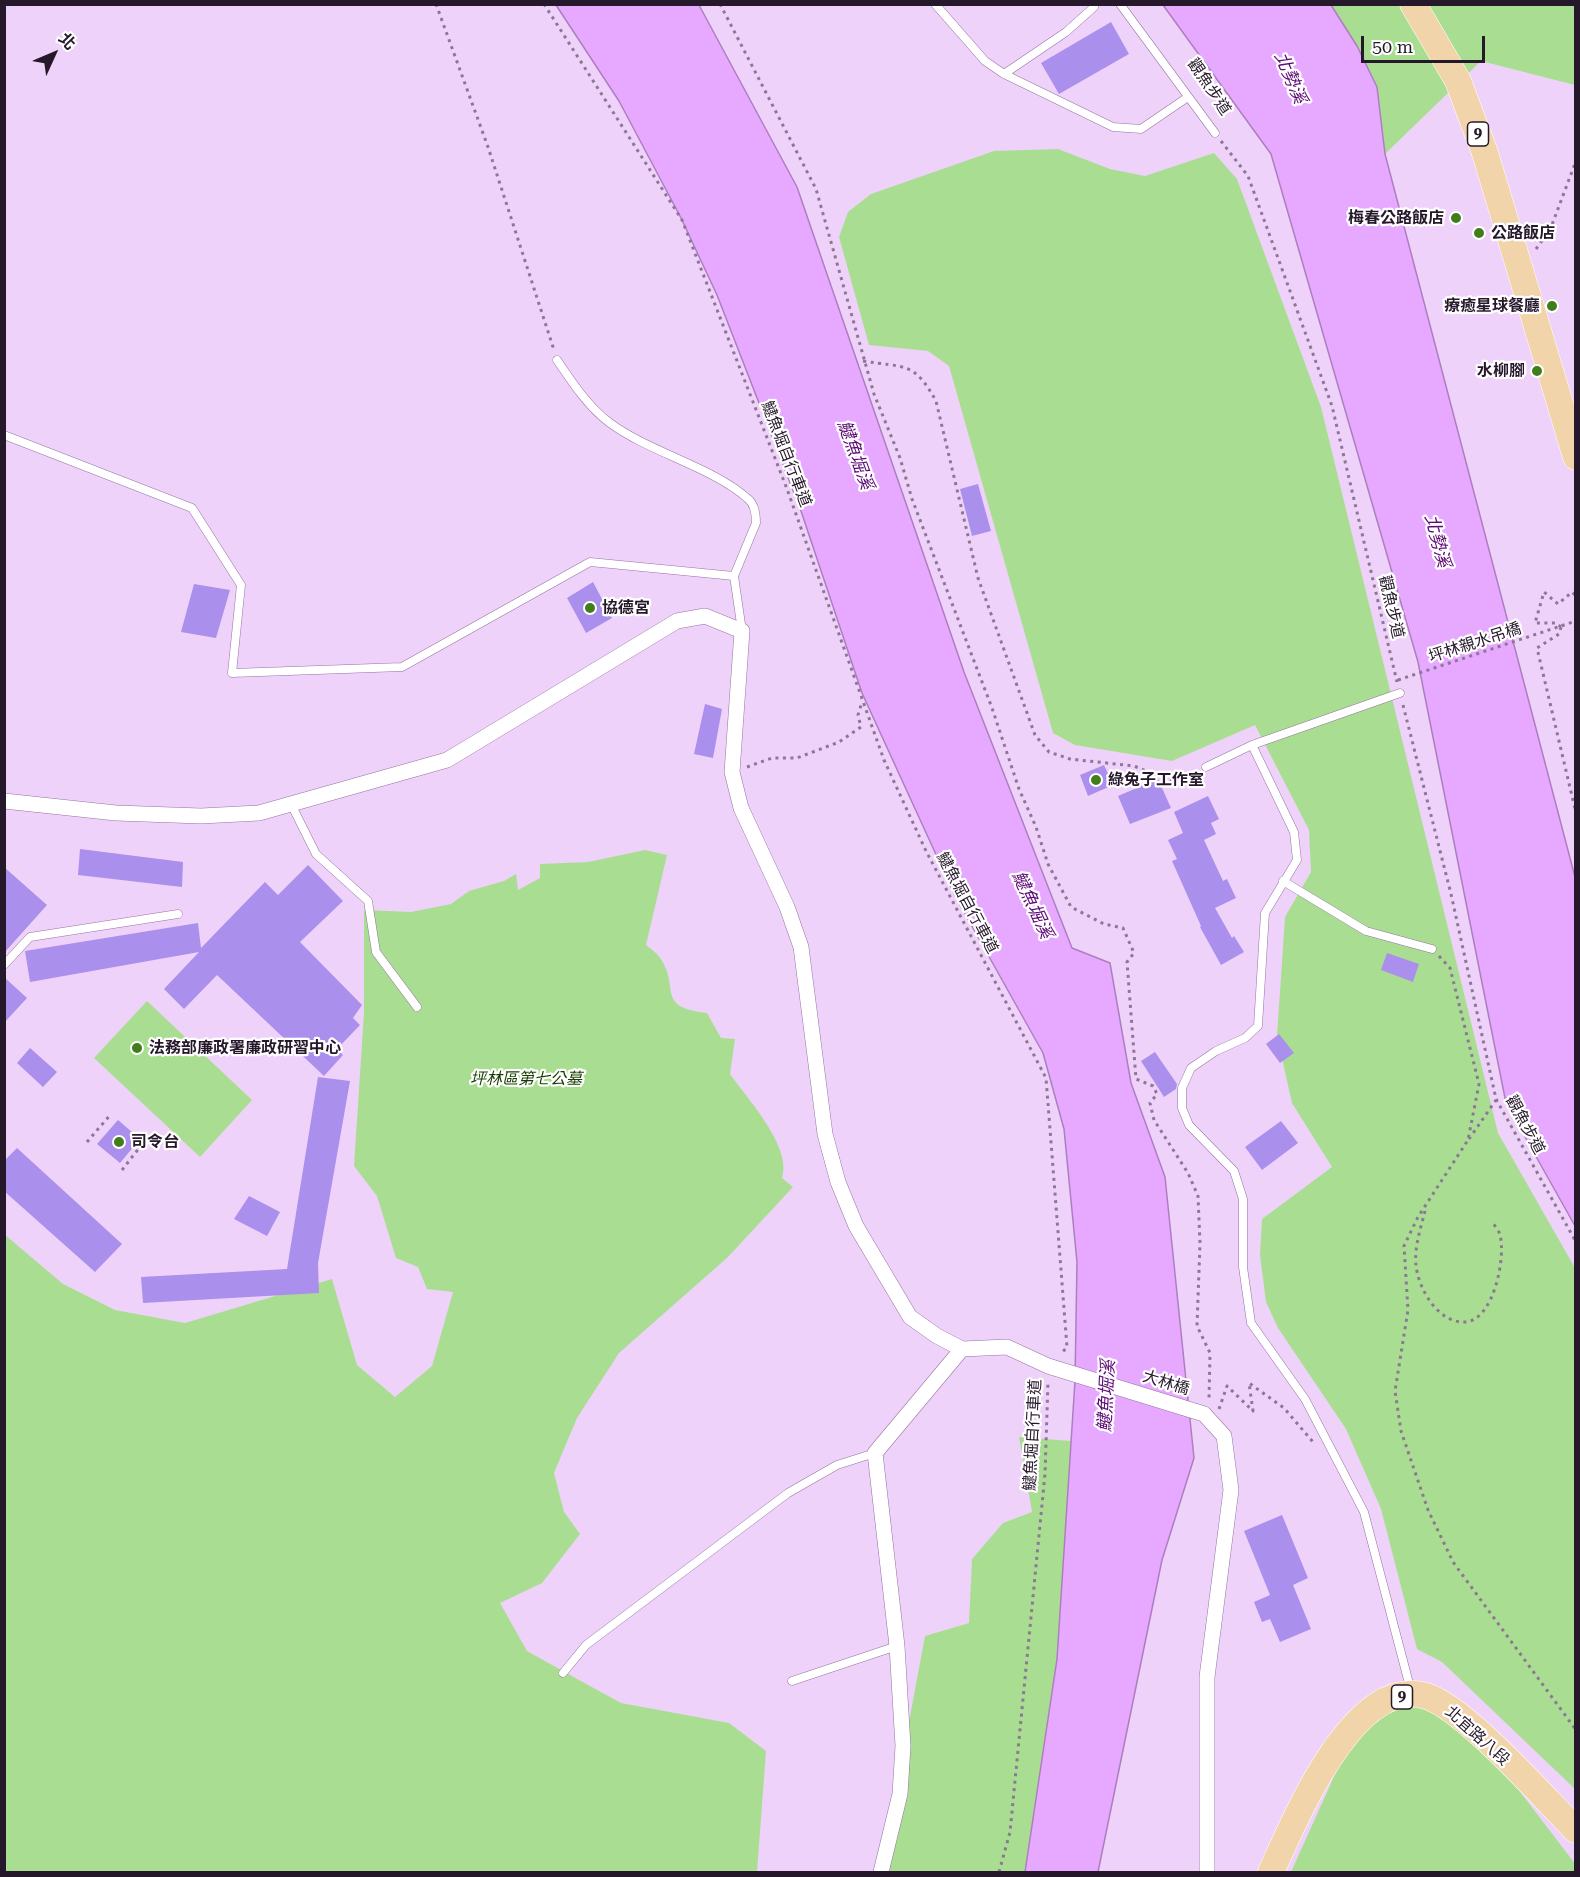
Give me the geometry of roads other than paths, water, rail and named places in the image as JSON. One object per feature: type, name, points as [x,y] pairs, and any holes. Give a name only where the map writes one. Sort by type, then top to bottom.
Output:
[{"type":"main road","name":"9","points":[[1413,4],[1458,81],[1485,153],[1575,457]]},
{"type":"main road","name":"9","points":[[1271,1872],[1309,1790],[1333,1750],[1368,1712],[1389,1700],[1412,1695]]},
{"type":"main road","name":"北宜路八段","points":[[1412,1695],[1425,1696],[1438,1701],[1467,1722],[1575,1830]]},
{"type":"street","points":[[4,801],[116,813],[201,816],[259,813],[447,760],[677,621],[705,616],[742,631],[732,772],[741,808],[787,907],[801,946],[825,1134],[838,1182],[855,1226],[910,1317],[936,1336],[962,1348],[875,1453],[897,1646],[903,1746],[900,1794],[881,1872]]},
{"type":"street","name":"大林橋","points":[[962,1348],[1007,1347],[1048,1366],[1209,1419],[1224,1436],[1232,1490],[1207,1677],[1207,1872]]},
{"type":"lane","points":[[935,4],[985,61],[1004,74],[1113,128],[1141,129],[1188,97]]},
{"type":"lane","points":[[1004,74],[1066,32],[1094,7],[1094,4]]},
{"type":"lane","points":[[1120,4],[1215,133]]},
{"type":"lane","points":[[557,360],[575,388],[609,423],[726,483],[749,499],[756,515],[756,523],[734,576],[742,631]]},
{"type":"lane","points":[[4,435],[192,508],[241,585],[232,673],[402,667],[590,562],[734,576]]},
{"type":"lane","points":[[1206,766],[1252,745],[1400,693]]},
{"type":"lane","points":[[1252,745],[1294,832],[1297,860],[1265,913],[1258,1026],[1245,1038],[1216,1051],[1191,1068],[1182,1088],[1182,1108],[1189,1125],[1234,1171],[1243,1199],[1242,1267],[1251,1323],[1305,1399],[1355,1491],[1364,1512],[1412,1695]]},
{"type":"lane","points":[[291,804],[316,854],[368,901],[376,952],[417,1007]]},
{"type":"lane","points":[[1283,881],[1366,931],[1432,948]]},
{"type":"lane","points":[[4,964],[30,937],[178,914]]},
{"type":"lane","points":[[563,1673],[586,1645],[788,1493],[837,1465],[875,1453]]},
{"type":"lane","points":[[792,1681],[897,1646]]},
{"type":"water","name":"𩻸魚堀溪","points":[[556,5],[699,5],[797,187],[964,672],[1072,948],[1110,963],[1131,1083],[1165,1177],[1194,1458],[1162,1560],[1098,1872],[1025,1872],[1057,1659],[1075,1381],[1077,1262],[1064,1129],[1043,1053],[955,896],[862,693],[801,511],[717,295],[681,218],[619,101]]},
{"type":"water","name":"北勢溪","points":[[1163,5],[1331,5],[1357,46],[1377,87],[1385,154],[1575,877],[1575,1226],[1506,1103],[1418,662],[1271,154]]},
{"type":"place","name":"梅春公路飯店","points":[[1456,218]]},
{"type":"place","name":"公路飯店","points":[[1479,233]]},
{"type":"place","name":"療癒星球餐廳","points":[[1552,306]]},
{"type":"place","name":"水柳腳","points":[[1537,371]]},
{"type":"place","name":"協德宮","points":[[590,608]]},
{"type":"place","name":"綠兔子工作室","points":[[1096,780]]},
{"type":"place","name":"法務部廉政署廉政研習中心","points":[[137,1048]]},
{"type":"place","name":"司令台","points":[[119,1142]]},
{"type":"park label","name":"坪林區第七公墓","points":[[526,1079]]}]
